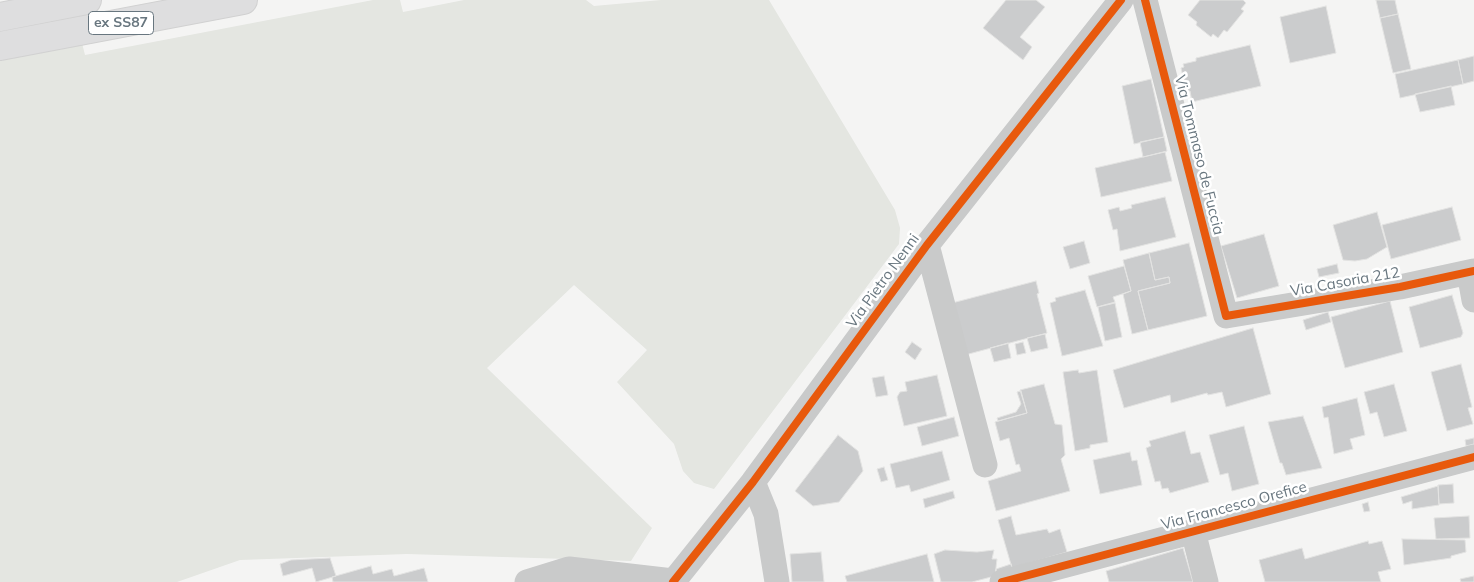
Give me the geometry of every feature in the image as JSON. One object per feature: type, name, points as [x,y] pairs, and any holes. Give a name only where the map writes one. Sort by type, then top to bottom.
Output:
[{"type":"highway","name":"ex SS87","points":[[0,17],[86,0]]},
{"type":"highway","name":"ex SS87","points":[[0,46],[243,0]]},
{"type":"street","name":"Via Pietro Nenni","points":[[673,582],[753,482],[926,245],[1121,0]]},
{"type":"street","name":"Via Tommaso de Fuccia","points":[[1145,0],[1226,316]]},
{"type":"street","name":"Via Pietro Nenni","points":[[926,245],[985,465]]},
{"type":"street","name":"Via Casoria 212","points":[[1226,316],[1471,272]]},
{"type":"street","points":[[1471,272],[1474,300]]},
{"type":"street","name":"Via Francesco Orefice","points":[[1002,582],[1474,457]]},
{"type":"street","points":[[753,482],[766,514],[777,582]]},
{"type":"street","points":[[1193,531],[1206,582]]},
{"type":"street","points":[[527,582],[570,569],[673,582]]},
{"type":"shaded area","points":[[373,0],[400,0],[403,12],[464,0],[586,0],[594,6],[661,0],[769,0],[895,210],[900,228],[899,244],[714,489],[694,483],[683,471],[674,444],[617,382],[647,350],[574,285],[487,368],[652,528],[631,561],[407,554],[240,560],[177,582],[0,582],[0,61],[82,43],[85,55]]},
{"type":"building","points":[[1006,0],[1036,0],[1045,7],[1020,37],[1032,47],[1023,60],[983,28]]},
{"type":"building","points":[[1200,0],[1243,0],[1246,3],[1241,9],[1244,11],[1227,32],[1224,30],[1218,38],[1213,34],[1211,37],[1196,25],[1197,22],[1188,15]]},
{"type":"building","points":[[1376,0],[1395,0],[1398,14],[1380,18]]},
{"type":"building","points":[[1326,6],[1336,53],[1290,63],[1280,17]]},
{"type":"building","points":[[1398,14],[1411,69],[1393,73],[1380,18]]},
{"type":"building","points":[[1250,45],[1261,86],[1192,102],[1190,91],[1186,91],[1181,68],[1184,67],[1183,64],[1196,61],[1196,58]]},
{"type":"building","points":[[1474,56],[1474,81],[1463,84],[1458,60]]},
{"type":"building","points":[[1458,60],[1463,84],[1400,98],[1395,74]]},
{"type":"building","points":[[1151,79],[1164,137],[1134,144],[1122,86]]},
{"type":"building","points":[[1451,86],[1455,105],[1420,112],[1415,94]]},
{"type":"building","points":[[1164,137],[1167,151],[1143,157],[1140,142]]},
{"type":"building","points":[[1165,152],[1172,181],[1101,197],[1095,168]]},
{"type":"building","points":[[1165,197],[1176,237],[1120,251],[1117,229],[1113,230],[1108,210],[1119,207],[1120,211],[1132,208],[1131,205]]},
{"type":"building","points":[[1452,207],[1461,240],[1391,259],[1382,225]]},
{"type":"building","points":[[1377,212],[1387,247],[1367,259],[1343,260],[1333,225]]},
{"type":"building","points":[[1264,234],[1279,286],[1237,298],[1221,246]]},
{"type":"building","points":[[1084,241],[1090,263],[1070,269],[1063,247]]},
{"type":"building","points":[[1189,243],[1207,316],[1148,330],[1138,291],[1170,283],[1169,277],[1155,280],[1149,253]]},
{"type":"building","points":[[1149,253],[1155,280],[1169,277],[1170,283],[1138,291],[1148,330],[1132,334],[1123,294],[1131,291],[1123,260]]},
{"type":"building","points":[[1337,264],[1339,273],[1319,277],[1317,269]]},
{"type":"building","points":[[1124,266],[1131,291],[1113,297],[1115,302],[1097,307],[1088,276]]},
{"type":"building","points":[[1036,281],[1039,293],[1037,294],[1047,333],[965,355],[952,303]]},
{"type":"building","points":[[1085,290],[1103,346],[1062,356],[1050,303],[1056,301],[1055,298]]},
{"type":"building","points":[[1452,295],[1463,333],[1461,337],[1420,348],[1409,307]]},
{"type":"building","points":[[1390,301],[1403,352],[1345,368],[1331,317]]},
{"type":"building","points":[[1115,303],[1122,337],[1105,341],[1098,307]]},
{"type":"building","points":[[1328,312],[1331,322],[1306,330],[1303,320]]},
{"type":"building","points":[[1253,328],[1271,394],[1226,407],[1222,392],[1208,395],[1207,393],[1171,403],[1170,395],[1124,408],[1113,370]]},
{"type":"building","points":[[1045,334],[1048,348],[1031,352],[1027,338]]},
{"type":"building","points":[[912,342],[922,349],[915,360],[905,352]]},
{"type":"building","points":[[1023,342],[1026,353],[1017,355],[1015,344]]},
{"type":"building","points":[[1008,343],[1011,358],[994,362],[990,348]]},
{"type":"building","points":[[1461,364],[1472,407],[1468,408],[1473,424],[1447,431],[1431,372]]},
{"type":"building","points":[[1078,370],[1079,373],[1097,370],[1108,442],[1090,445],[1090,448],[1075,451],[1063,372]]},
{"type":"building","points":[[937,375],[947,416],[904,426],[897,397],[900,392],[907,391],[905,382]]},
{"type":"building","points":[[884,376],[888,395],[876,397],[872,378]]},
{"type":"building","points":[[1044,384],[1055,424],[1062,425],[1065,455],[1061,459],[1070,491],[996,511],[988,481],[1021,471],[1019,464],[1016,465],[1009,438],[1000,441],[995,422],[1027,413],[1020,390]]},
{"type":"building","points":[[1394,384],[1407,431],[1384,437],[1377,412],[1370,414],[1364,392]]},
{"type":"building","points":[[1021,391],[1027,413],[998,421],[997,418],[1016,412],[1021,404],[1017,392]]},
{"type":"building","points":[[1357,398],[1365,435],[1350,439],[1353,449],[1334,454],[1328,417],[1324,418],[1322,407]]},
{"type":"building","points":[[1303,416],[1322,468],[1286,475],[1282,463],[1280,463],[1268,422]]},
{"type":"building","points":[[954,417],[959,436],[922,446],[917,427]]},
{"type":"building","points":[[1244,426],[1259,484],[1232,491],[1228,473],[1220,475],[1209,435]]},
{"type":"building","points":[[1185,431],[1191,454],[1200,452],[1209,482],[1170,493],[1168,488],[1162,489],[1160,481],[1155,482],[1146,448],[1151,446],[1149,441]]},
{"type":"building","points":[[838,435],[858,451],[863,471],[839,502],[813,506],[795,491]]},
{"type":"building","points":[[1474,438],[1474,444],[1466,446],[1465,440]]},
{"type":"building","points":[[942,451],[950,480],[911,492],[909,485],[896,488],[890,464]]},
{"type":"building","points":[[1130,452],[1132,461],[1137,460],[1142,485],[1100,494],[1093,460]]},
{"type":"building","points":[[884,467],[888,480],[881,482],[877,469]]},
{"type":"building","points":[[1453,484],[1454,503],[1439,504],[1438,485]]},
{"type":"building","points":[[1438,486],[1439,505],[1412,509],[1412,501],[1403,504],[1401,497]]},
{"type":"building","points":[[953,491],[955,498],[925,508],[923,499]]},
{"type":"building","points":[[1270,493],[1271,497],[1262,500],[1261,495]]},
{"type":"building","points":[[1368,502],[1370,511],[1364,512],[1362,504]]},
{"type":"building","points":[[1011,516],[1016,535],[1047,529],[1049,533],[1060,529],[1067,552],[1012,568],[998,520]]},
{"type":"building","points":[[1469,516],[1470,538],[1436,539],[1434,518]]},
{"type":"building","points":[[1402,539],[1465,540],[1466,552],[1451,556],[1451,558],[1404,565]]},
{"type":"building","points":[[1368,541],[1369,544],[1382,541],[1391,569],[1378,572],[1381,582],[1265,582],[1259,560],[1302,548],[1305,559]]},
{"type":"building","points":[[1183,548],[1193,582],[1109,582],[1106,571]]},
{"type":"building","points":[[945,550],[977,552],[994,550],[992,559],[997,559],[995,576],[972,582],[941,582],[934,554]]},
{"type":"building","points":[[821,552],[824,582],[792,582],[790,554]]},
{"type":"building","points":[[927,554],[934,582],[847,582],[845,576]]},
{"type":"building","points":[[330,558],[336,576],[316,582],[312,568],[283,576],[280,564],[291,560]]},
{"type":"building","points":[[1011,564],[1013,570],[997,575],[996,569]]},
{"type":"building","points":[[371,566],[373,574],[392,569],[394,576],[424,568],[428,582],[333,582],[332,577]]},
{"type":"building","points":[[1474,576],[1474,582],[1461,582],[1460,579]]},
{"type":"cycle path","points":[[673,582],[753,482],[927,245],[1121,0]]},
{"type":"cycle path","points":[[1145,0],[1226,316],[1400,287],[1474,271]]},
{"type":"cycle path","points":[[1002,582],[1474,457]]}]
